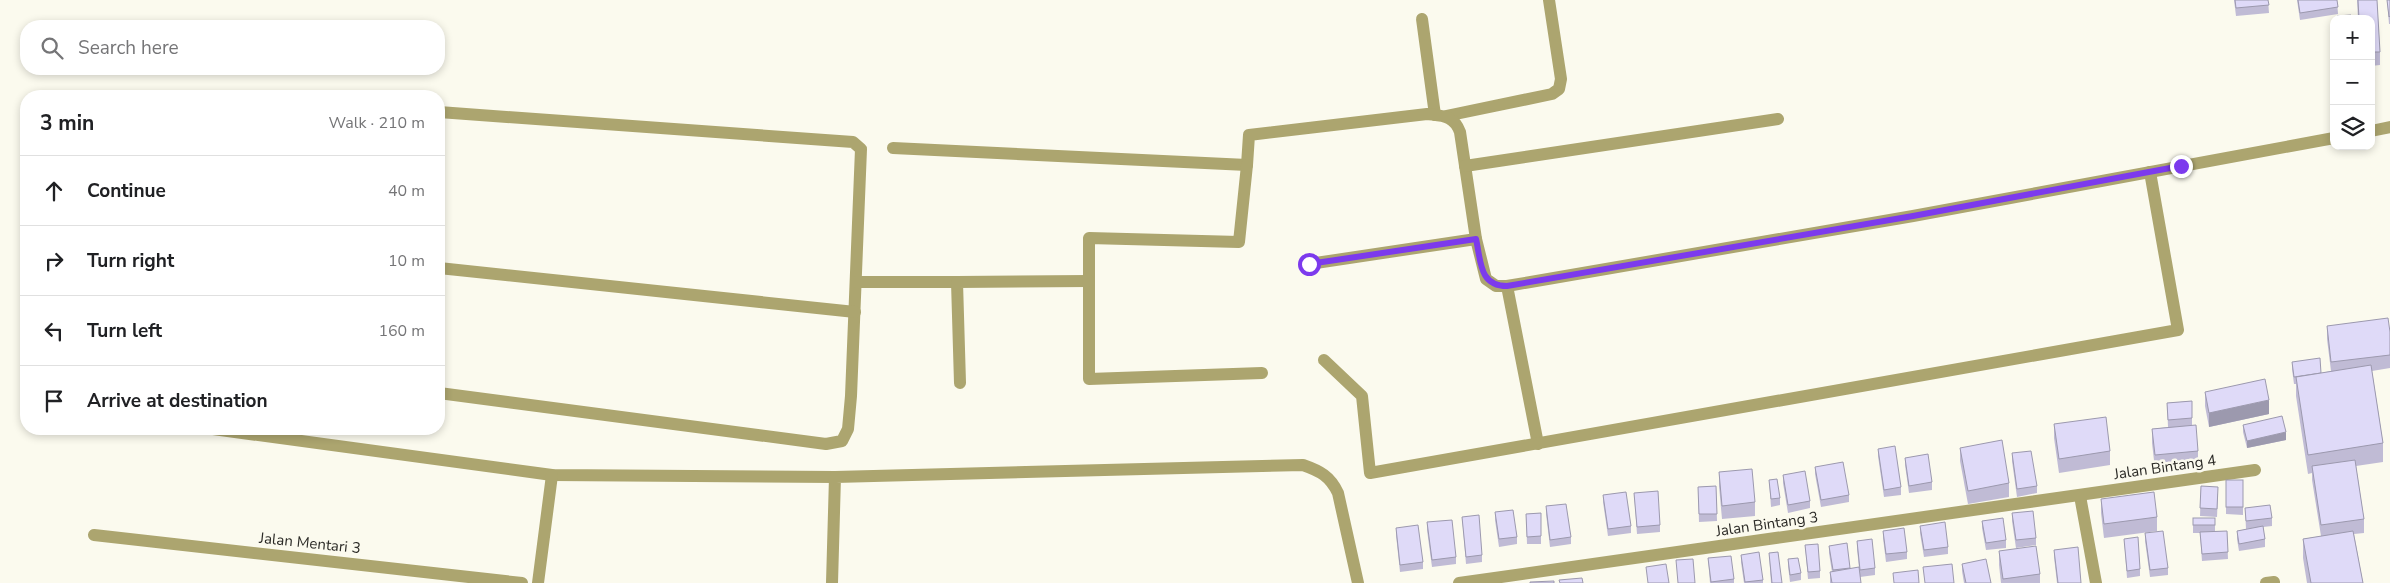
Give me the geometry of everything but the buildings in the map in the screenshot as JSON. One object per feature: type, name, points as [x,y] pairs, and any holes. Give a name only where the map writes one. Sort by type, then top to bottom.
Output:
[{"type":"street","points":[[1441,116],[1552,94],[1559,89],[1561,79],[1549,0]]},
{"type":"street","points":[[1422,19],[1441,116]]},
{"type":"street","points":[[445,112],[854,142],[861,150],[855,312],[848,429],[842,441],[826,444],[445,394]]},
{"type":"street","points":[[1262,372],[1089,379],[1089,238],[1239,242],[1249,135],[1427,114],[1441,116],[1456,123],[1466,166],[1476,239],[1486,278],[1496,286],[1507,286],[1913,216],[2330,139]]},
{"type":"street","points":[[1466,166],[1778,119]]},
{"type":"street","points":[[2375,130],[2390,127]]},
{"type":"street","points":[[893,148],[1247,164]]},
{"type":"street","points":[[1324,360],[1362,396],[1370,472],[1538,444],[2178,330],[2150,172]]},
{"type":"street","points":[[1309,264],[1476,239]]},
{"type":"street","points":[[445,269],[855,312]]},
{"type":"street","points":[[856,282],[1089,281]]},
{"type":"street","points":[[957,282],[960,383]]},
{"type":"street","points":[[1507,286],[1538,444]]},
{"type":"street","points":[[256,435],[552,475],[835,477],[1303,465],[1321,472],[1332,480],[1335,486],[1358,583]]},
{"type":"street","name":"Jalan Bintang 4","points":[[2080,496],[2255,470]]},
{"type":"street","points":[[538,583],[552,475]]},
{"type":"street","points":[[832,583],[835,477]]},
{"type":"street","points":[[2080,496],[2096,583]]},
{"type":"street","name":"Jalan Bintang 3","points":[[1459,583],[2080,496]]},
{"type":"street","name":"Jalan Mentari 3","points":[[94,535],[522,583]]},
{"type":"route","points":[[1309,264],[1476,239],[1486,278],[1496,286],[1507,286],[1913,216],[2181,166]]}]
